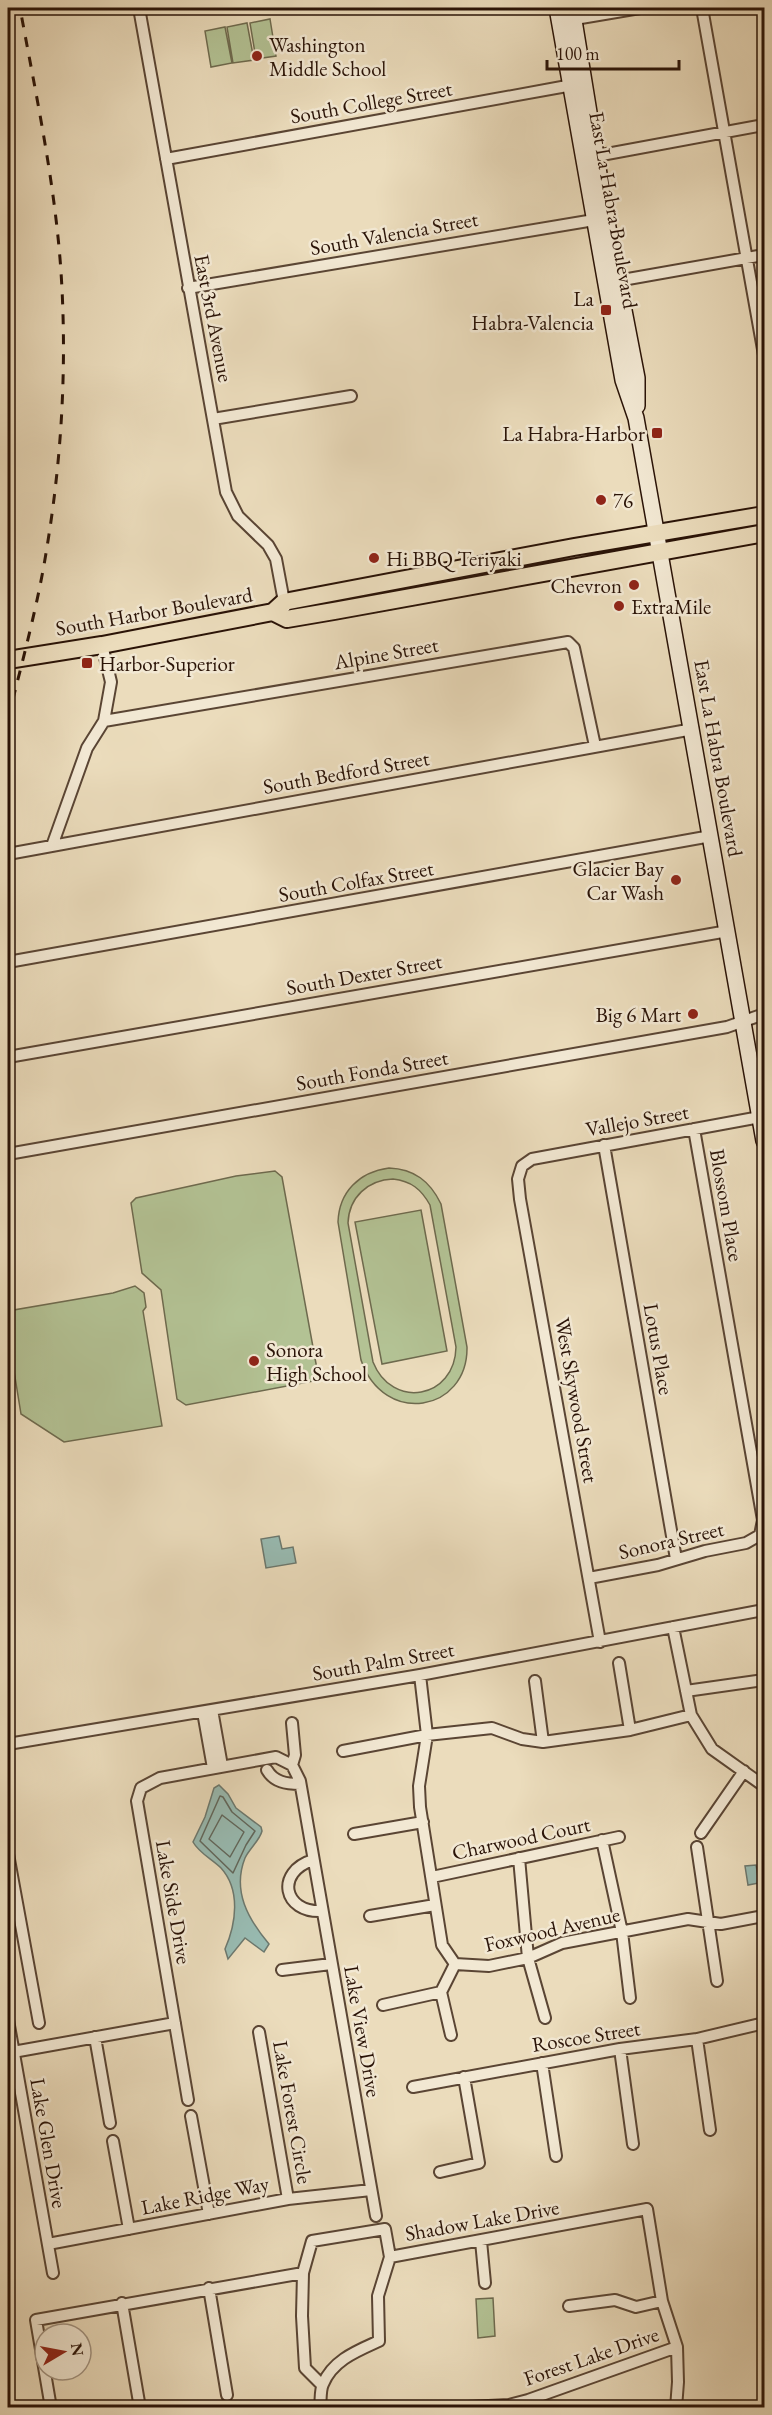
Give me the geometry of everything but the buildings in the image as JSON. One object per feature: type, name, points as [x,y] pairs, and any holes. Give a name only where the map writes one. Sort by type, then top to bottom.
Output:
[{"type":"main road","name":"East La Habra Boulevard","points":[[566,14],[612,282],[637,378],[636,418],[765,1141]]},
{"type":"main road","name":"East La Habra Boulevard","points":[[578,84],[596,156],[600,219]]},
{"type":"main road","points":[[282,611],[657,532],[765,515]]},
{"type":"main road","name":"South Harbor Boulevard","points":[[8,660],[282,611],[765,533]]},
{"type":"street","name":"East 3rd Avenue","points":[[139,8],[226,492],[231,505],[248,527],[268,545],[276,559],[282,611]]},
{"type":"street","points":[[566,14],[640,8]]},
{"type":"street","points":[[702,8],[765,356]]},
{"type":"street","name":"South College Street","points":[[166,159],[578,84]]},
{"type":"street","points":[[596,156],[765,125]]},
{"type":"street","name":"South Valencia Street","points":[[188,288],[600,219]]},
{"type":"street","points":[[612,282],[765,255]]},
{"type":"street","points":[[213,419],[351,396]]},
{"type":"street","name":"Alpine Street","points":[[104,721],[568,642],[574,648],[595,746]]},
{"type":"street","points":[[52,846],[87,748],[104,721],[111,682],[102,645]]},
{"type":"street","name":"South Bedford Street","points":[[8,854],[693,729]]},
{"type":"street","name":"South Colfax Street","points":[[8,962],[711,836]]},
{"type":"street","name":"South Dexter Street","points":[[8,1057],[728,931]]},
{"type":"street","name":"South Fonda Street","points":[[8,1154],[720,1028],[765,1014]]},
{"type":"street","name":"Vallejo Street","points":[[522,1166],[532,1159],[760,1117]]},
{"type":"street","name":"Blossom Place","points":[[694,1129],[763,1520],[760,1535]]},
{"type":"street","name":"Lotus Place","points":[[604,1145],[676,1559]]},
{"type":"street","name":"West Skywood Street","points":[[522,1166],[518,1179],[520,1199],[600,1642]]},
{"type":"street","name":"Sonora Street","points":[[589,1578],[746,1543],[760,1535]]},
{"type":"street","name":"South Palm Street","points":[[8,1744],[420,1675],[765,1610]]},
{"type":"street","points":[[673,1628],[691,1715],[712,1749],[765,1786]]},
{"type":"street","points":[[619,1663],[630,1730]]},
{"type":"street","points":[[420,1675],[427,1735],[419,1786],[423,1822],[442,1945],[455,1964],[441,1992],[450,2035]]},
{"type":"street","points":[[686,1691],[765,1680]]},
{"type":"street","points":[[535,1681],[543,1742]]},
{"type":"street","points":[[208,1711],[218,1767],[276,1757],[292,1765],[296,1755],[292,1724]]},
{"type":"street","points":[[343,1750],[427,1735],[492,1728],[522,1739],[543,1742],[630,1730],[691,1715]]},
{"type":"street","name":"Lake View Drive","points":[[292,1765],[300,1784],[376,2216]]},
{"type":"street","name":"Lake Side Drive","points":[[188,2100],[137,1801],[141,1788],[160,1778],[218,1767]]},
{"type":"street","points":[[267,1770],[274,1779],[284,1783],[300,1784]]},
{"type":"street","points":[[701,1833],[744,1772]]},
{"type":"street","points":[[354,1834],[423,1822]]},
{"type":"street","name":"Charwood Court","points":[[432,1877],[619,1837]]},
{"type":"street","points":[[602,1840],[622,1932],[630,1998]]},
{"type":"street","points":[[697,1847],[717,1981]]},
{"type":"street","points":[[8,1854],[39,2023]]},
{"type":"street","points":[[312,1856],[295,1869],[289,1877],[288,1889],[293,1902],[298,1906],[322,1911]]},
{"type":"street","points":[[519,1858],[528,1958],[545,2018]]},
{"type":"street","points":[[370,1916],[435,1905]]},
{"type":"street","name":"Foxwood Avenue","points":[[455,1964],[489,1966],[528,1958],[562,1943],[688,1920],[721,1924],[765,1916]]},
{"type":"street","points":[[282,1970],[331,1964]]},
{"type":"street","points":[[383,2005],[441,1992]]},
{"type":"street","name":"Lake Glen Drive","points":[[8,2020],[53,2273]]},
{"type":"street","points":[[13,2052],[175,2023]]},
{"type":"street","name":"Roscoe Street","points":[[413,2087],[620,2049],[697,2039],[765,2023]]},
{"type":"street","name":"Lake Forest Circle","points":[[259,2032],[288,2199]]},
{"type":"street","points":[[94,2037],[110,2123]]},
{"type":"street","points":[[697,2039],[710,2130]]},
{"type":"street","points":[[620,2049],[633,2144]]},
{"type":"street","points":[[542,2063],[556,2156]]},
{"type":"street","points":[[440,2172],[479,2163],[464,2077]]},
{"type":"street","points":[[191,2116],[209,2214]]},
{"type":"street","points":[[113,2141],[129,2229]]},
{"type":"street","name":"Lake Ridge Way","points":[[48,2244],[288,2199],[371,2190]]},
{"type":"street","name":"Shadow Lake Drive","points":[[303,2273],[312,2241],[385,2229],[390,2257],[647,2209],[662,2301]]},
{"type":"street","points":[[481,2241],[485,2283]]},
{"type":"street","points":[[320,2408],[322,2385],[334,2366],[352,2353],[379,2341],[378,2296],[390,2257]]},
{"type":"street","points":[[51,2408],[36,2320],[122,2303],[303,2273],[302,2316],[305,2368],[322,2385]]},
{"type":"street","points":[[209,2288],[227,2395]]},
{"type":"street","points":[[569,2307],[615,2300],[636,2307],[662,2301],[677,2347],[676,2408]]},
{"type":"street","points":[[122,2303],[140,2408]]},
{"type":"street","name":"Forest Lake Drive","points":[[447,2408],[509,2404],[528,2400],[677,2347]]},
{"type":"green space","points":[[270,19],[276,56],[256,59],[250,23]]},
{"type":"green space","points":[[247,23],[254,60],[233,63],[227,27]]},
{"type":"green space","points":[[225,27],[232,63],[211,67],[205,31]]},
{"type":"green space","points":[[398,1169],[414,1174],[432,1189],[441,1204],[467,1347],[464,1369],[454,1386],[440,1397],[423,1403],[405,1402],[387,1395],[372,1381],[361,1360],[338,1222],[342,1201],[353,1185],[378,1170]],"holes":[[[393,1179],[415,1187],[430,1205],[456,1347],[453,1365],[445,1378],[434,1387],[421,1392],[407,1392],[394,1387],[382,1377],[373,1362],[348,1223],[352,1205],[362,1192],[376,1183]]]},
{"type":"green space","points":[[275,1171],[282,1177],[319,1380],[186,1405],[177,1399],[161,1290],[142,1273],[131,1203],[136,1198],[236,1176]]},
{"type":"green space","points":[[421,1210],[447,1351],[382,1364],[355,1222]]},
{"type":"green space","points":[[135,1286],[144,1293],[146,1307],[143,1311],[162,1426],[64,1442],[21,1414],[8,1334],[8,1311],[113,1293]]},
{"type":"green space","points":[[493,2298],[495,2336],[478,2338],[476,2299]]},
{"type":"water","points":[[279,1536],[282,1549],[293,1547],[296,1563],[266,1568],[261,1539]]},
{"type":"water","points":[[219,1785],[228,1794],[236,1808],[261,1827],[261,1834],[245,1858],[240,1882],[244,1904],[249,1915],[269,1944],[264,1952],[245,1938],[228,1959],[225,1949],[232,1929],[235,1907],[232,1886],[221,1868],[202,1853],[193,1842],[205,1817],[214,1788]]},
{"type":"water","points":[[756,1865],[759,1883],[748,1885],[745,1866]]},
{"type":"railway","points":[[8,719],[47,547],[60,444],[63,375],[63,306],[58,239],[44,139],[20,8]]},
{"type":"place","name":"Washington Middle School","points":[[257,56]]},
{"type":"place","name":"La Habra-Valencia","points":[[606,310]]},
{"type":"place","name":"La Habra-Harbor","points":[[657,433]]},
{"type":"place","name":"76","points":[[601,500]]},
{"type":"place","name":"Hi BBQ Teriyaki","points":[[374,558]]},
{"type":"place","name":"Chevron","points":[[634,585]]},
{"type":"place","name":"ExtraMile","points":[[619,606]]},
{"type":"place","name":"Harbor-Superior","points":[[87,663]]},
{"type":"place","name":"Glacier Bay Car Wash","points":[[676,880]]},
{"type":"place","name":"Big 6 Mart","points":[[693,1014]]},
{"type":"place","name":"Sonora High School","points":[[254,1361]]}]
